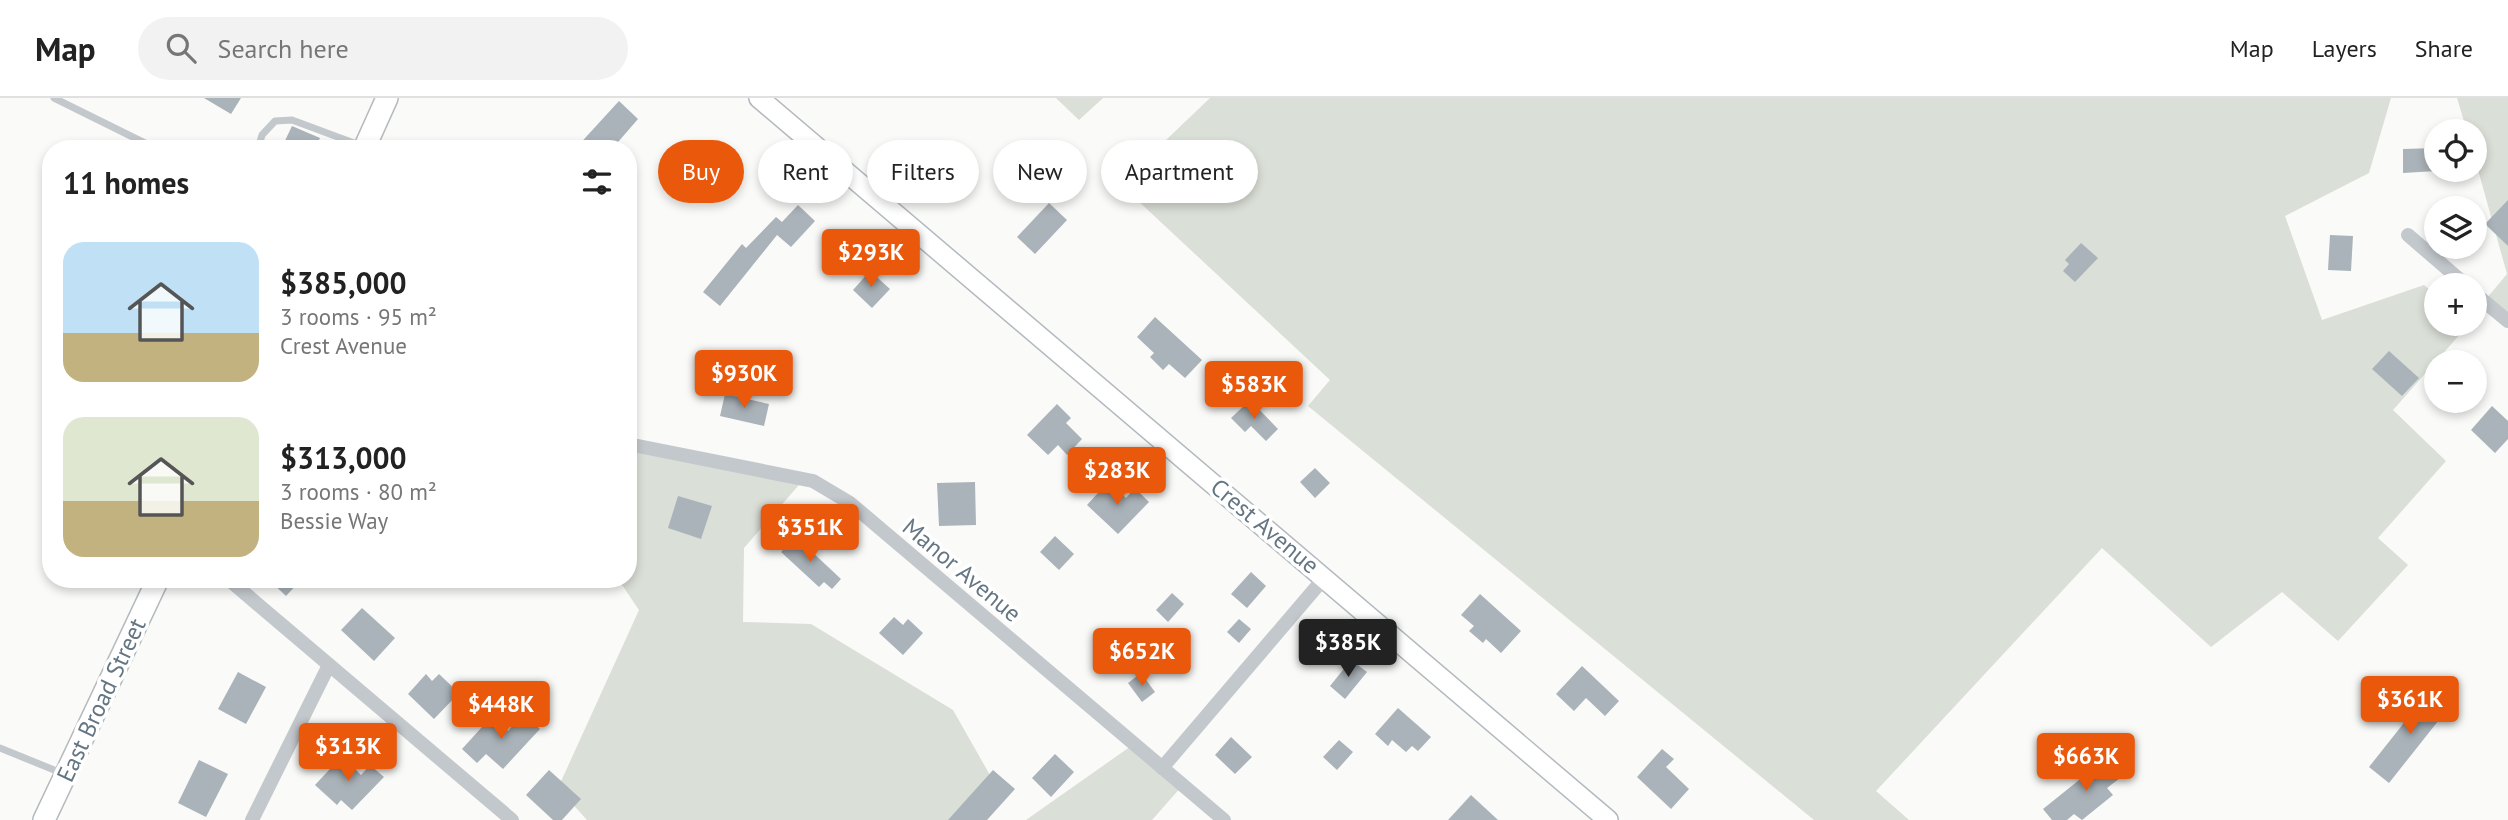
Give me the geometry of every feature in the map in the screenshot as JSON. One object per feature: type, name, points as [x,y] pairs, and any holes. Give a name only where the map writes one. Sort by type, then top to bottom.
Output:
[{"type":"main road","points":[[368,140],[387,98]]},
{"type":"main road","name":"East Broad Street","points":[[44,820],[155,588]]},
{"type":"street","name":"Crest Avenue","points":[[759,98],[1608,820]]},
{"type":"street","points":[[2408,235],[2452,273]]},
{"type":"street","points":[[2487,304],[2508,321]]},
{"type":"street","name":"Manor Avenue","points":[[637,446],[790,475],[829,489],[850,503],[1224,820]]},
{"type":"street","points":[[1162,768],[1325,577]]},
{"type":"street","points":[[239,588],[512,820]]},
{"type":"street","points":[[252,820],[329,665]]},
{"type":"lane","points":[[54,98],[139,140]]},
{"type":"lane","points":[[261,140],[275,121],[292,120],[343,140]]},
{"type":"lane","points":[[0,748],[66,774]]},
{"type":"shaded area","points":[[1056,98],[1103,98],[1079,120]]},
{"type":"shaded area","points":[[1210,98],[2391,98],[2369,173],[2285,216],[2322,320],[2424,285],[2424,336],[2458,336],[2446,350],[2424,350],[2424,375],[2393,410],[2446,461],[2378,538],[2408,565],[2338,641],[2282,592],[2211,647],[2102,548],[1876,791],[1909,820],[1814,820],[1308,406],[1330,380],[1140,203],[1258,203],[1258,140],[1166,140]]},
{"type":"shaded area","points":[[2457,98],[2508,98],[2508,317],[2487,298],[2507,274],[2481,182],[2487,182],[2487,119],[2463,119]]},
{"type":"shaded area","points":[[637,439],[805,478],[744,548],[743,622],[811,624],[953,710],[999,791],[977,820],[587,820],[558,788],[639,610],[624,588],[637,588]]},
{"type":"shaded area","points":[[1134,744],[1182,786],[1152,820],[1026,820]]},
{"type":"building","points":[[204,98],[241,98],[231,114]]},
{"type":"building","points":[[619,101],[638,119],[620,140],[583,140]]},
{"type":"building","points":[[292,126],[320,138],[319,140],[285,140]]},
{"type":"building","points":[[2424,148],[2424,172],[2403,173],[2403,149]]},
{"type":"building","points":[[2508,200],[2508,246],[2487,226],[2487,222]]},
{"type":"building","points":[[1049,203],[1067,220],[1035,254],[1017,237]]},
{"type":"building","points":[[798,205],[815,221],[791,247],[777,235],[720,306],[703,292],[742,244],[746,248],[776,217],[782,222]]},
{"type":"building","points":[[2330,235],[2353,236],[2351,271],[2328,270]]},
{"type":"building","points":[[2081,243],[2098,258],[2075,282],[2063,271],[2069,264],[2065,260]]},
{"type":"building","points":[[870,271],[890,289],[872,308],[853,290]]},
{"type":"building","points":[[1155,317],[1202,360],[1185,378],[1169,364],[1163,370],[1150,357],[1154,353],[1137,337]]},
{"type":"building","points":[[2389,351],[2419,378],[2402,396],[2372,369]]},
{"type":"building","points":[[725,394],[769,404],[764,426],[720,416]]},
{"type":"building","points":[[1250,400],[1278,429],[1266,441],[1251,426],[1245,432],[1231,418]]},
{"type":"building","points":[[1057,404],[1071,418],[1066,423],[1082,439],[1067,455],[1058,445],[1048,455],[1027,435]]},
{"type":"building","points":[[2492,406],[2508,421],[2508,439],[2495,453],[2471,430]]},
{"type":"building","points":[[1315,468],[1330,483],[1315,498],[1300,482]]},
{"type":"building","points":[[975,482],[976,525],[939,526],[937,483]]},
{"type":"building","points":[[1108,482],[1126,498],[1135,488],[1149,502],[1118,534],[1087,505]]},
{"type":"building","points":[[678,496],[712,506],[701,539],[668,528]]},
{"type":"building","points":[[795,536],[841,579],[832,589],[824,582],[819,587],[781,552]]},
{"type":"building","points":[[1055,536],[1074,554],[1059,570],[1040,552]]},
{"type":"building","points":[[1251,572],[1266,586],[1247,608],[1231,594]]},
{"type":"building","points":[[278,588],[294,588],[286,596]]},
{"type":"building","points":[[1172,593],[1184,604],[1168,622],[1156,610]]},
{"type":"building","points":[[1480,594],[1521,631],[1501,653],[1486,639],[1483,643],[1469,631],[1474,626],[1461,615]]},
{"type":"building","points":[[362,608],[395,638],[374,661],[341,630]]},
{"type":"building","points":[[894,617],[903,625],[908,619],[923,633],[903,655],[879,633]]},
{"type":"building","points":[[1239,619],[1251,629],[1239,643],[1227,632]]},
{"type":"building","points":[[1351,660],[1367,672],[1345,699],[1330,686]]},
{"type":"building","points":[[1582,666],[1619,701],[1605,716],[1586,698],[1574,711],[1556,694]]},
{"type":"building","points":[[238,672],[266,687],[246,724],[218,709]]},
{"type":"building","points":[[1141,673],[1155,692],[1142,702],[1128,683]]},
{"type":"building","points":[[426,674],[432,681],[439,674],[459,693],[434,719],[408,694]]},
{"type":"building","points":[[2430,690],[2450,706],[2389,783],[2369,767]]},
{"type":"building","points":[[1398,708],[1431,737],[1418,751],[1412,746],[1406,752],[1392,740],[1388,746],[1375,734]]},
{"type":"building","points":[[523,714],[540,729],[503,769],[486,754],[477,763],[462,749],[492,716],[508,731]]},
{"type":"building","points":[[1231,737],[1252,757],[1235,774],[1215,755]]},
{"type":"building","points":[[1339,740],[1353,752],[1337,770],[1323,757]]},
{"type":"building","points":[[1662,749],[1674,759],[1666,767],[1689,789],[1671,809],[1637,777]]},
{"type":"building","points":[[1055,754],[1074,772],[1051,797],[1032,778]]},
{"type":"building","points":[[342,756],[361,775],[370,765],[384,777],[352,810],[341,800],[337,805],[315,785]]},
{"type":"building","points":[[2109,756],[2124,775],[2107,788],[2113,795],[2082,820],[2074,814],[2067,820],[2052,820],[2043,809]]},
{"type":"building","points":[[199,760],[228,774],[206,817],[178,803]]},
{"type":"building","points":[[549,770],[581,799],[562,820],[553,820],[526,795]]},
{"type":"building","points":[[993,770],[1015,789],[987,820],[948,820]]},
{"type":"building","points":[[1471,795],[1498,820],[1448,820]]}]
